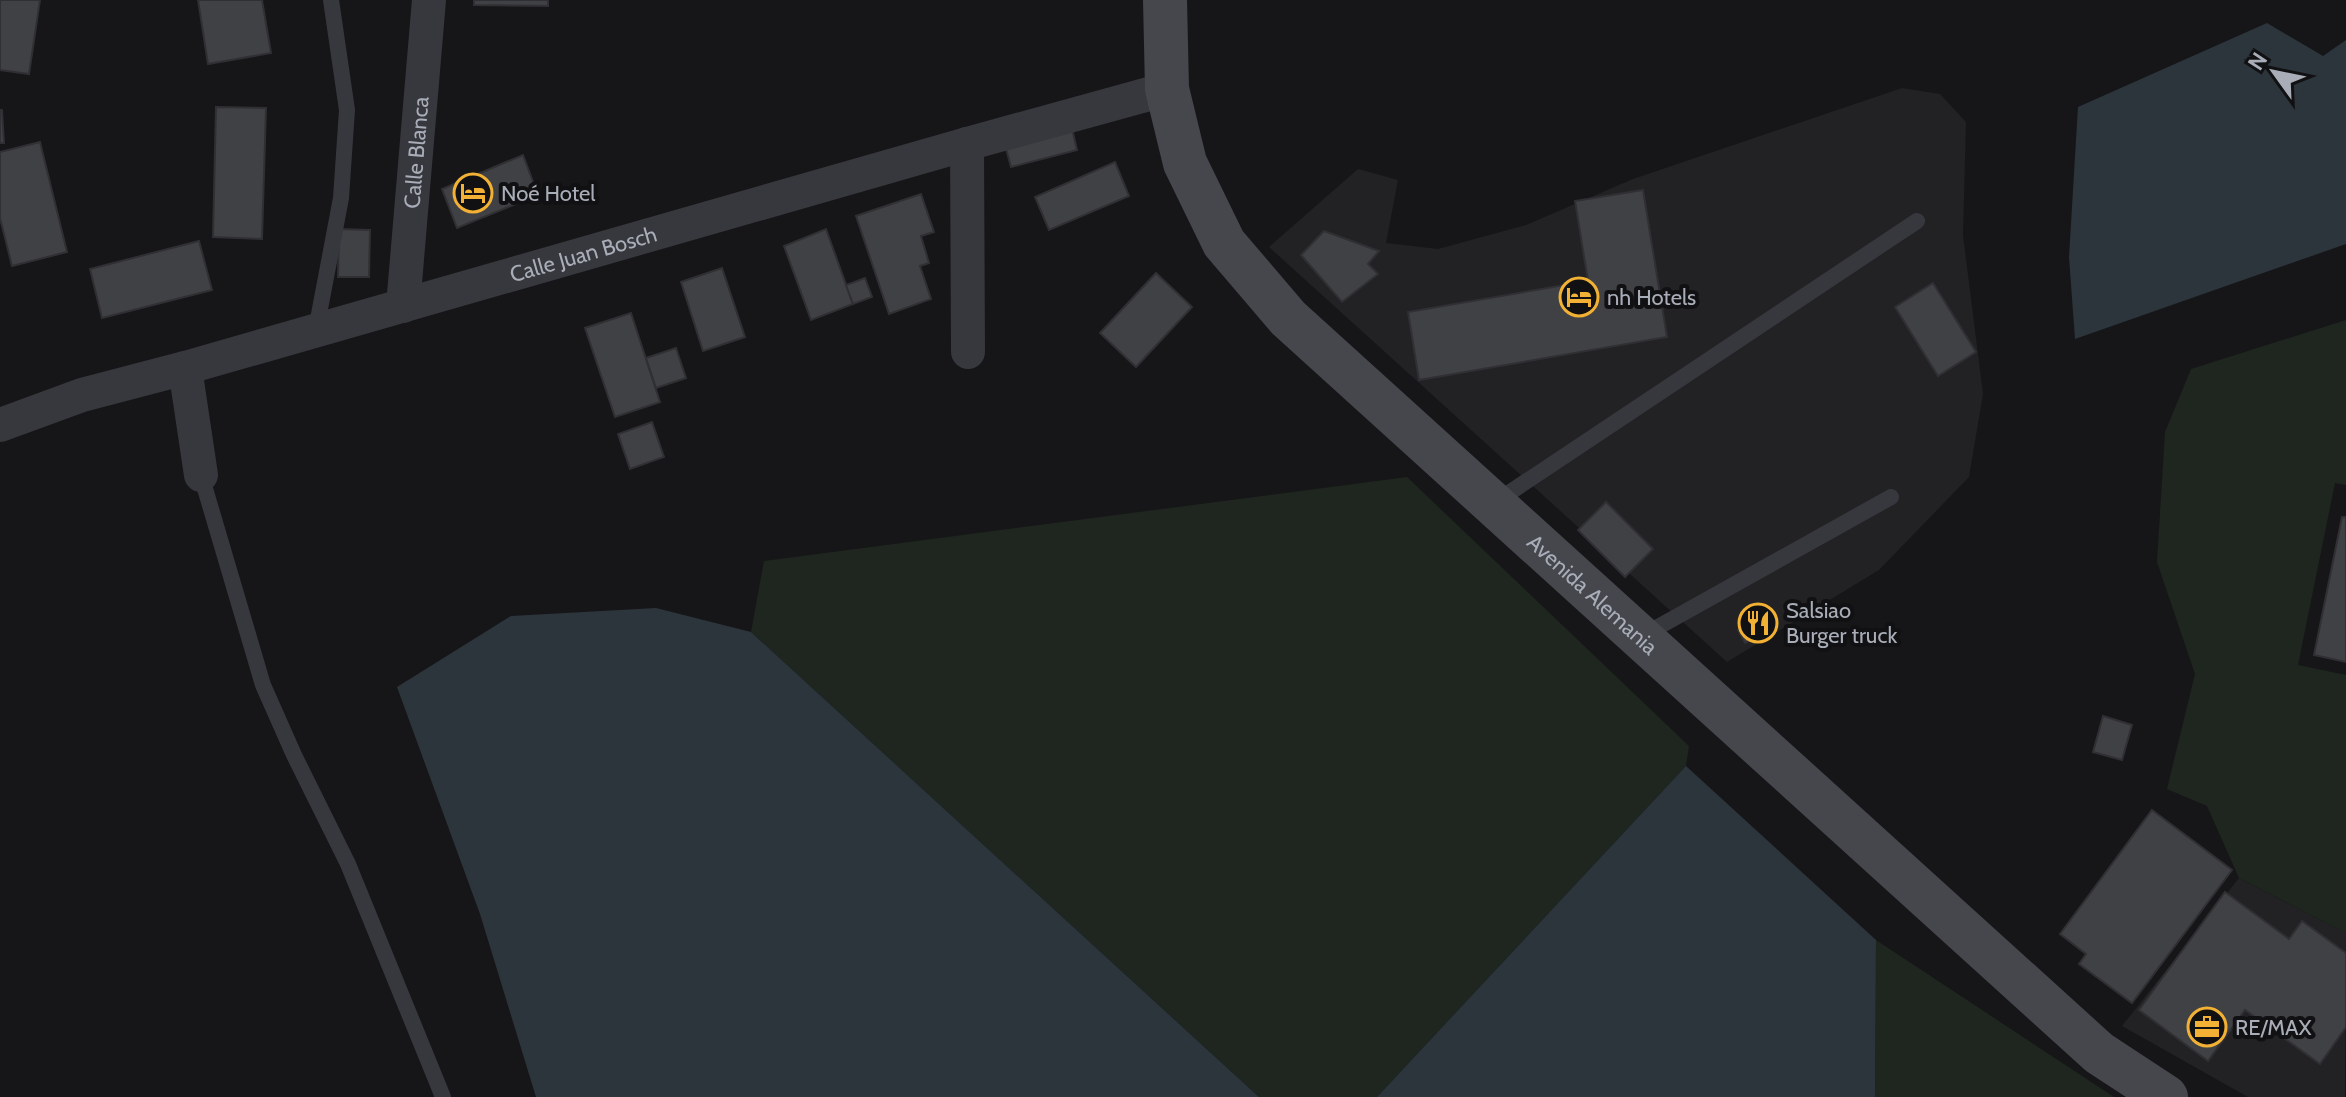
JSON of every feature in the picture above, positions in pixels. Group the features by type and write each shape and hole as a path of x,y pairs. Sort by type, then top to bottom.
{"street":[{"name":"Calle Blanca","path":"403,306 429,0"},
{"name":"Avenida Alemania","path":"1165,0 1167,89 1185,163 1224,243 1288,318 2099,1053 2166,1097"},
{"name":"Calle Juan Bosch","path":"2,415 185,368 1167,89"},
{"path":"967,144 968,352"},
{"path":"185,368 201,475"}],"lane":[{"path":"316,330 341,198 347,110 331,0"},
{"path":"1493,504 1917,221"},
{"path":"201,475 263,685 348,864 443,1097"},
{"path":"1640,637 1891,497"}],"shaded area":[{"path":"2267,23 2323,56 2346,40 2346,244 2075,339 2069,257 2078,107"},
{"path":"1902,88 1940,94 1966,122 1963,235 1983,394 1969,477 1879,570 1727,662 1269,247 1358,169 1398,180 1386,243 1438,249 1526,225 1633,179"},
{"path":"2346,320 2346,485 2335,483 2298,665 2346,675 2346,933 2239,878 2207,806 2167,789 2195,674 2157,562 2165,432 2191,369"},
{"path":"1407,477 1689,746 1686,766 1377,1097 1259,1097 751,632 764,561"},
{"path":"656,608 751,632 1259,1097 536,1097 480,914 397,687 511,616"},
{"path":"1686,766 1876,940 1875,1097 1377,1097"},
{"path":"2239,878 2346,933 2345,1097 2248,1097 2122,1026"},
{"path":"1876,940 2114,1097 1875,1097"}],"building":[{"path":"0,0 40,0 29,74 0,70"},
{"path":"198,0 262,0 271,53 208,64"},
{"path":"474,0 548,0 548,6 474,5"},
{"path":"216,107 266,108 262,239 213,237"},
{"path":"2,110 4,143 0,143"},
{"path":"1071,124 1077,150 1011,167 1004,141"},
{"path":"40,142 67,252 12,266 0,218 0,152"},
{"path":"523,155 538,195 457,228 442,189"},
{"path":"1115,162 1129,196 1049,230 1035,197"},
{"name":"nh Hotels","path":"1643,190 1667,337 1419,380 1408,312 1588,281 1575,201"},
{"path":"921,194 934,232 921,236 929,263 920,266 931,299 889,314 856,216"},
{"path":"339,229 370,230 369,277 338,277"},
{"path":"826,229 853,304 811,320 784,246"},
{"path":"1324,231 1379,251 1368,264 1378,274 1342,302 1301,255"},
{"path":"199,241 212,290 102,318 90,269"},
{"path":"722,268 745,337 703,351 681,282"},
{"path":"1156,273 1192,307 1136,367 1100,333"},
{"path":"865,278 872,297 853,304 846,285"},
{"path":"1933,283 1976,352 1938,376 1895,307"},
{"path":"631,313 660,402 615,417 585,328"},
{"path":"676,348 686,378 656,388 646,358"},
{"path":"652,422 664,457 630,469 618,434"},
{"path":"1606,502 1653,549 1625,577 1578,530"},
{"path":"2342,517 2346,517 2346,662 2314,655"},
{"path":"1755,620 1763,634 1745,643 1738,630"},
{"path":"2103,716 2132,725 2122,760 2093,752"},
{"path":"2152,810 2232,870 2132,1003 2079,964 2086,954 2060,934"},
{"path":"2225,892 2289,939 2302,921 2346,953 2346,1027 2320,1064 2245,1010 2208,1061 2139,1010"}],"place":[{"name":"Noé Hotel","path":"473,193"},
{"name":"nh Hotels","path":"1579,297"},
{"name":"Salsiao Burger truck","path":"1758,623"},
{"name":"RE/MAX","path":"2207,1027"}]}
